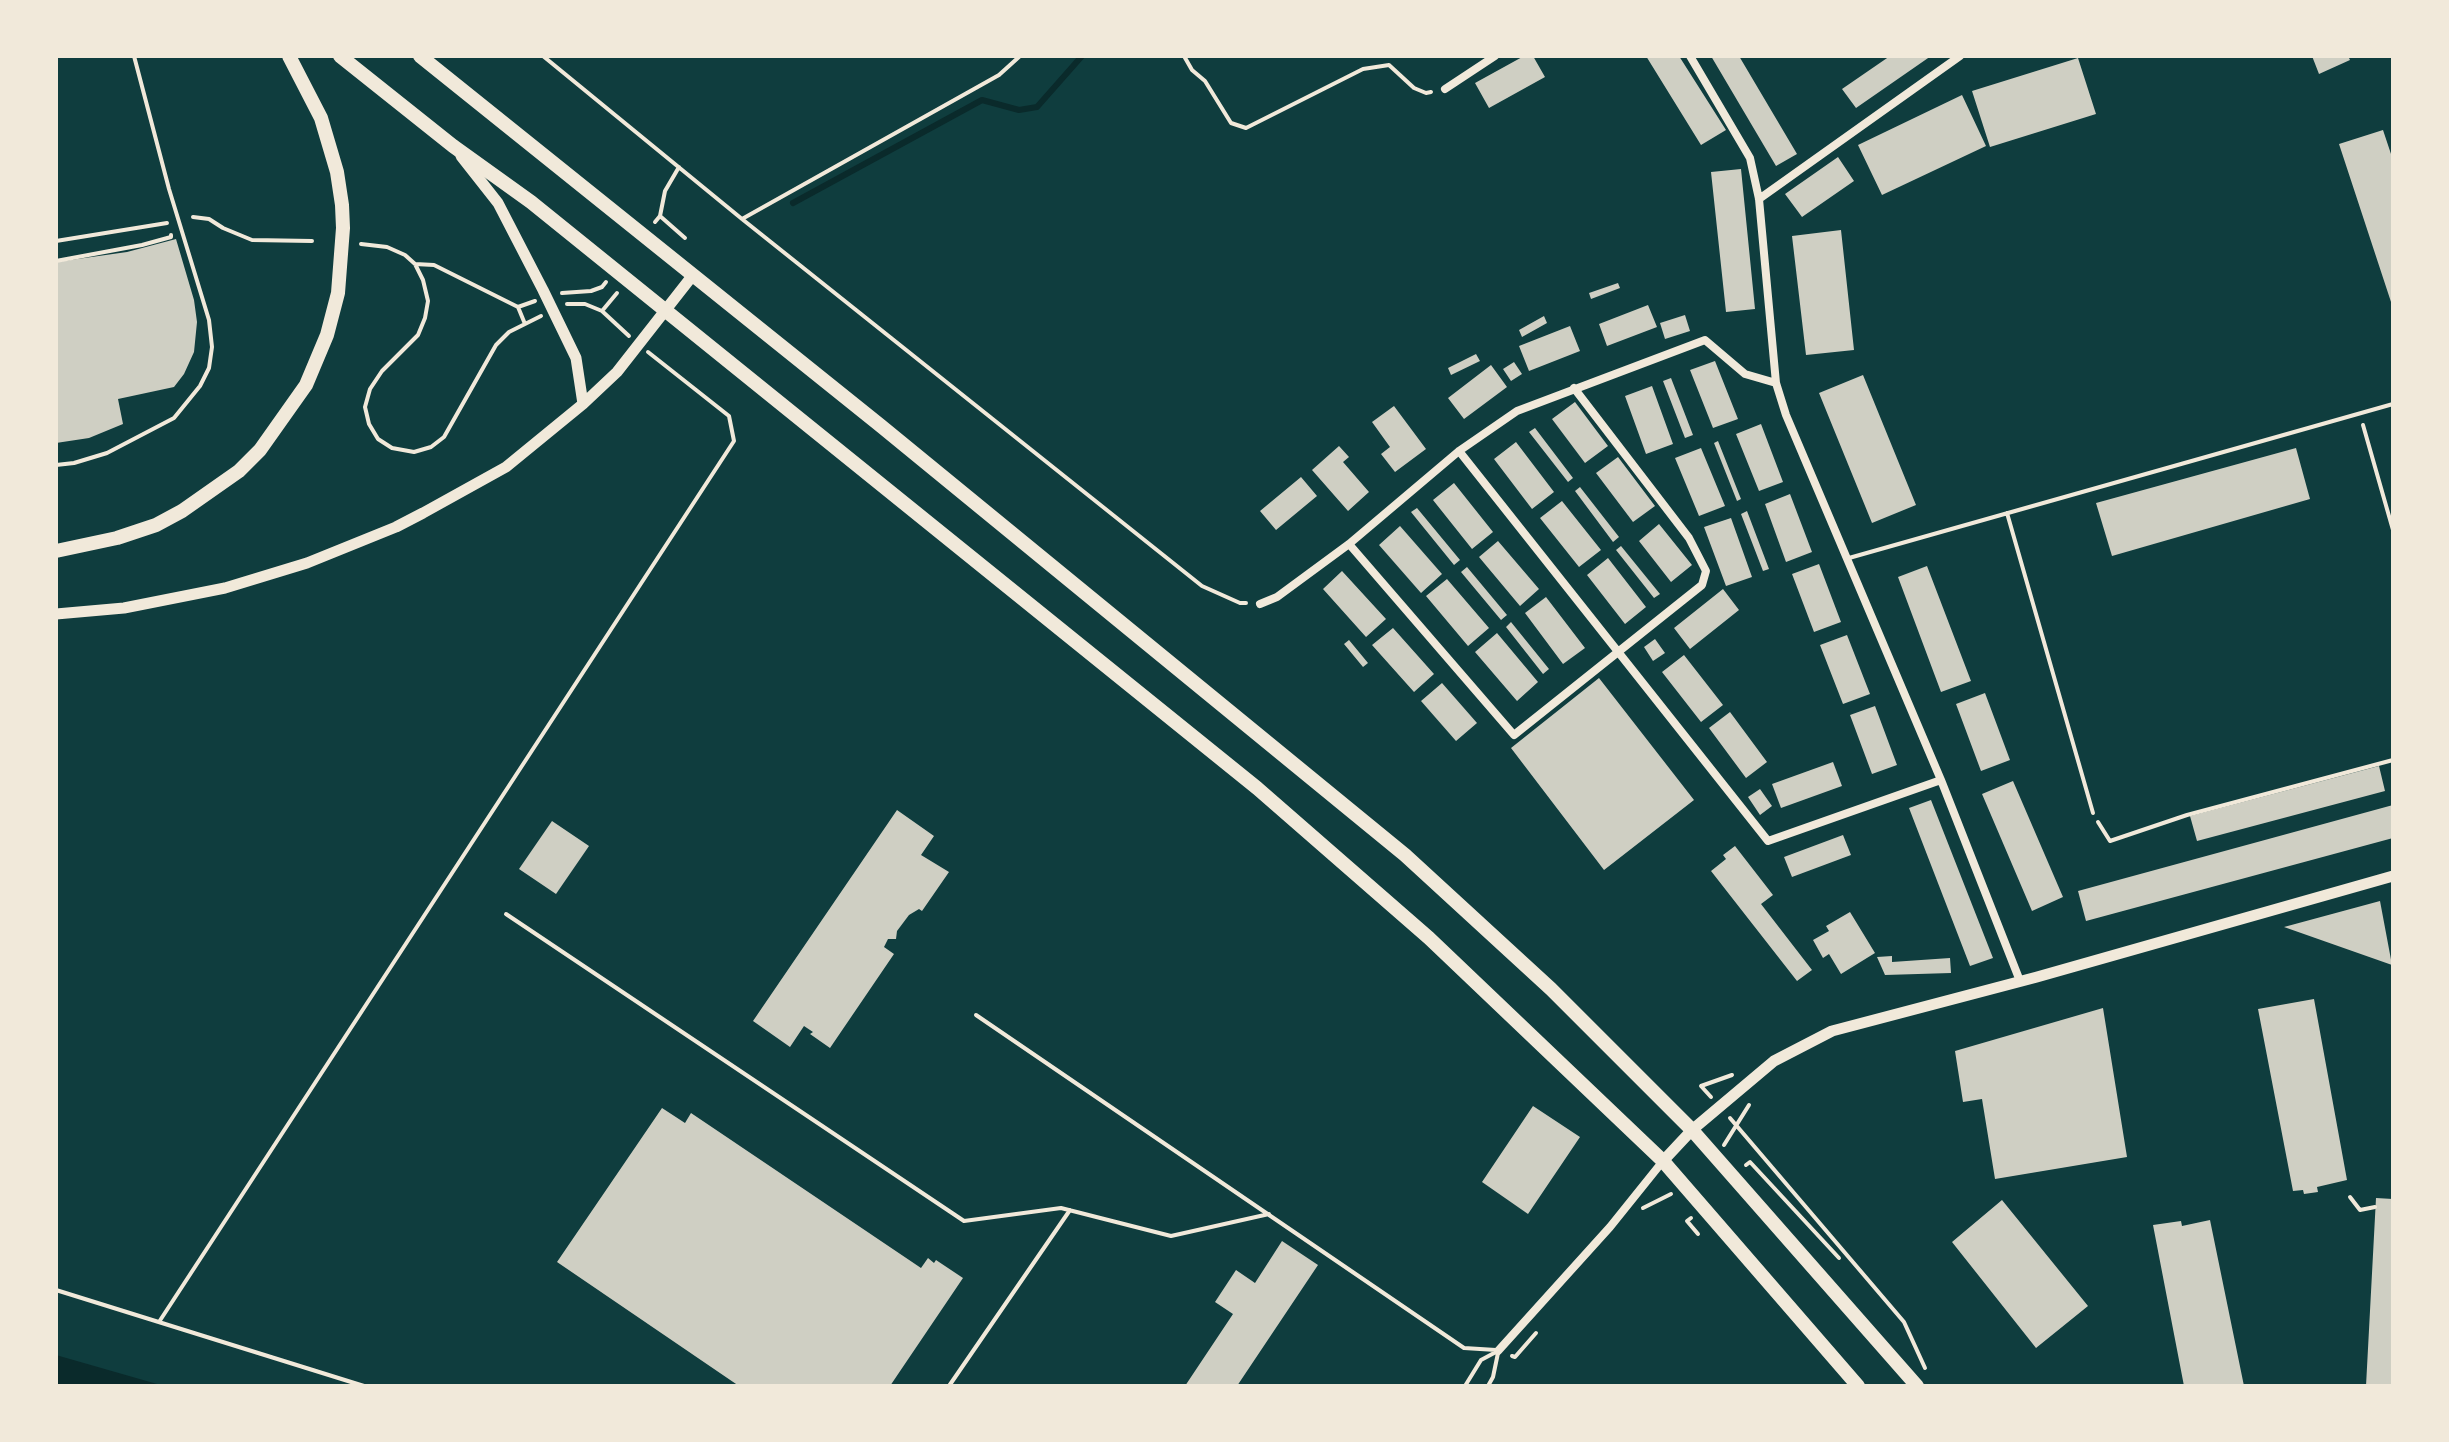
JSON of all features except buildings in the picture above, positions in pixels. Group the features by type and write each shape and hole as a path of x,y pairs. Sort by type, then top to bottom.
{"main road":[{"path":"56,551 106,541 156,525 215,489 260,450 279,427 311,375 327,335 338,293 342,205 337,172 321,118 289,56"},
{"path":"340,56 453,146 531,202 1257,788 1429,938 1663,1161 1858,1386"},
{"path":"420,56 1405,855 1551,989 1692,1130 1917,1386"}],"street":[{"path":"1445,89 1495,56"},
{"path":"1690,56 1750,158 1759,199 1776,383 1786,415 1941,780 2020,981"},
{"path":"1759,199 1960,56"},
{"path":"453,146 498,203 576,358 583,404"},
{"path":"56,614 124,608 203,594 307,563 396,527 506,467 583,404 617,372 693,275"},
{"path":"1260,604 1277,597 1349,544 1459,451 1517,411 1705,340 1745,374 1776,383"},
{"path":"1349,544 1514,735 1702,585 1706,571 1689,538 1574,388"},
{"path":"1459,451 1768,841 1941,780"},
{"path":"1498,1351 1692,1130 1774,1061 1832,1031 2393,876"}],"lane":[{"path":"56,465 107,453 174,418 200,386 209,368 212,347 209,320 169,189 134,56"},
{"path":"1847,559 2393,404"},
{"path":"2007,513 2093,813"},
{"path":"506,914 964,1221 1061,1208 1171,1236 1269,1214"},
{"path":"976,1015 1464,1348 1498,1351"},
{"path":"949,1386 1070,1210"},
{"path":"1465,1386 1481,1360 1498,1351"},
{"path":"1488,1386 1498,1351"}],"path":[{"path":"543,56 1202,586 1240,603 1260,604"},
{"path":"742,219 999,75 1020,56"},
{"path":"1184,56 1192,70 1205,81 1231,123 1246,128 1363,69 1389,65 1414,88 1426,93 1445,89"},
{"path":"679,167 665,191 660,216 685,238"},
{"path":"193,217 209,219 252,240 312,241"},
{"path":"56,241 166,221"},
{"path":"56,261 171,237"},
{"path":"361,244 387,247 405,255 415,264 423,280 428,301 418,335 382,371 370,389 365,407 369,424 378,439 392,448 414,452 431,447 444,437 496,345 509,332 552,311"},
{"path":"415,264 434,265 518,307 525,324"},
{"path":"587,282 591,291"},
{"path":"159,1322 734,441 729,416 639,345 602,311"},
{"path":"2359,413 2393,530"},
{"path":"2093,813 2110,841 2187,815 2393,760"},
{"path":"1701,1086 1904,1322 1926,1371"},
{"path":"1716,1157 1737,1125"},
{"path":"1641,1209 1684,1186"},
{"path":"2350,1197 2360,1210 2375,1207"},
{"path":"56,1290 364,1386"},
{"path":"1498,1351 1515,1357 1546,1322"}],"water":[{"path":"56,1355 164,1386 56,1386"}],"waterway":[{"path":"793,203 982,100 1019,110 1037,107 1082,56"}]}
